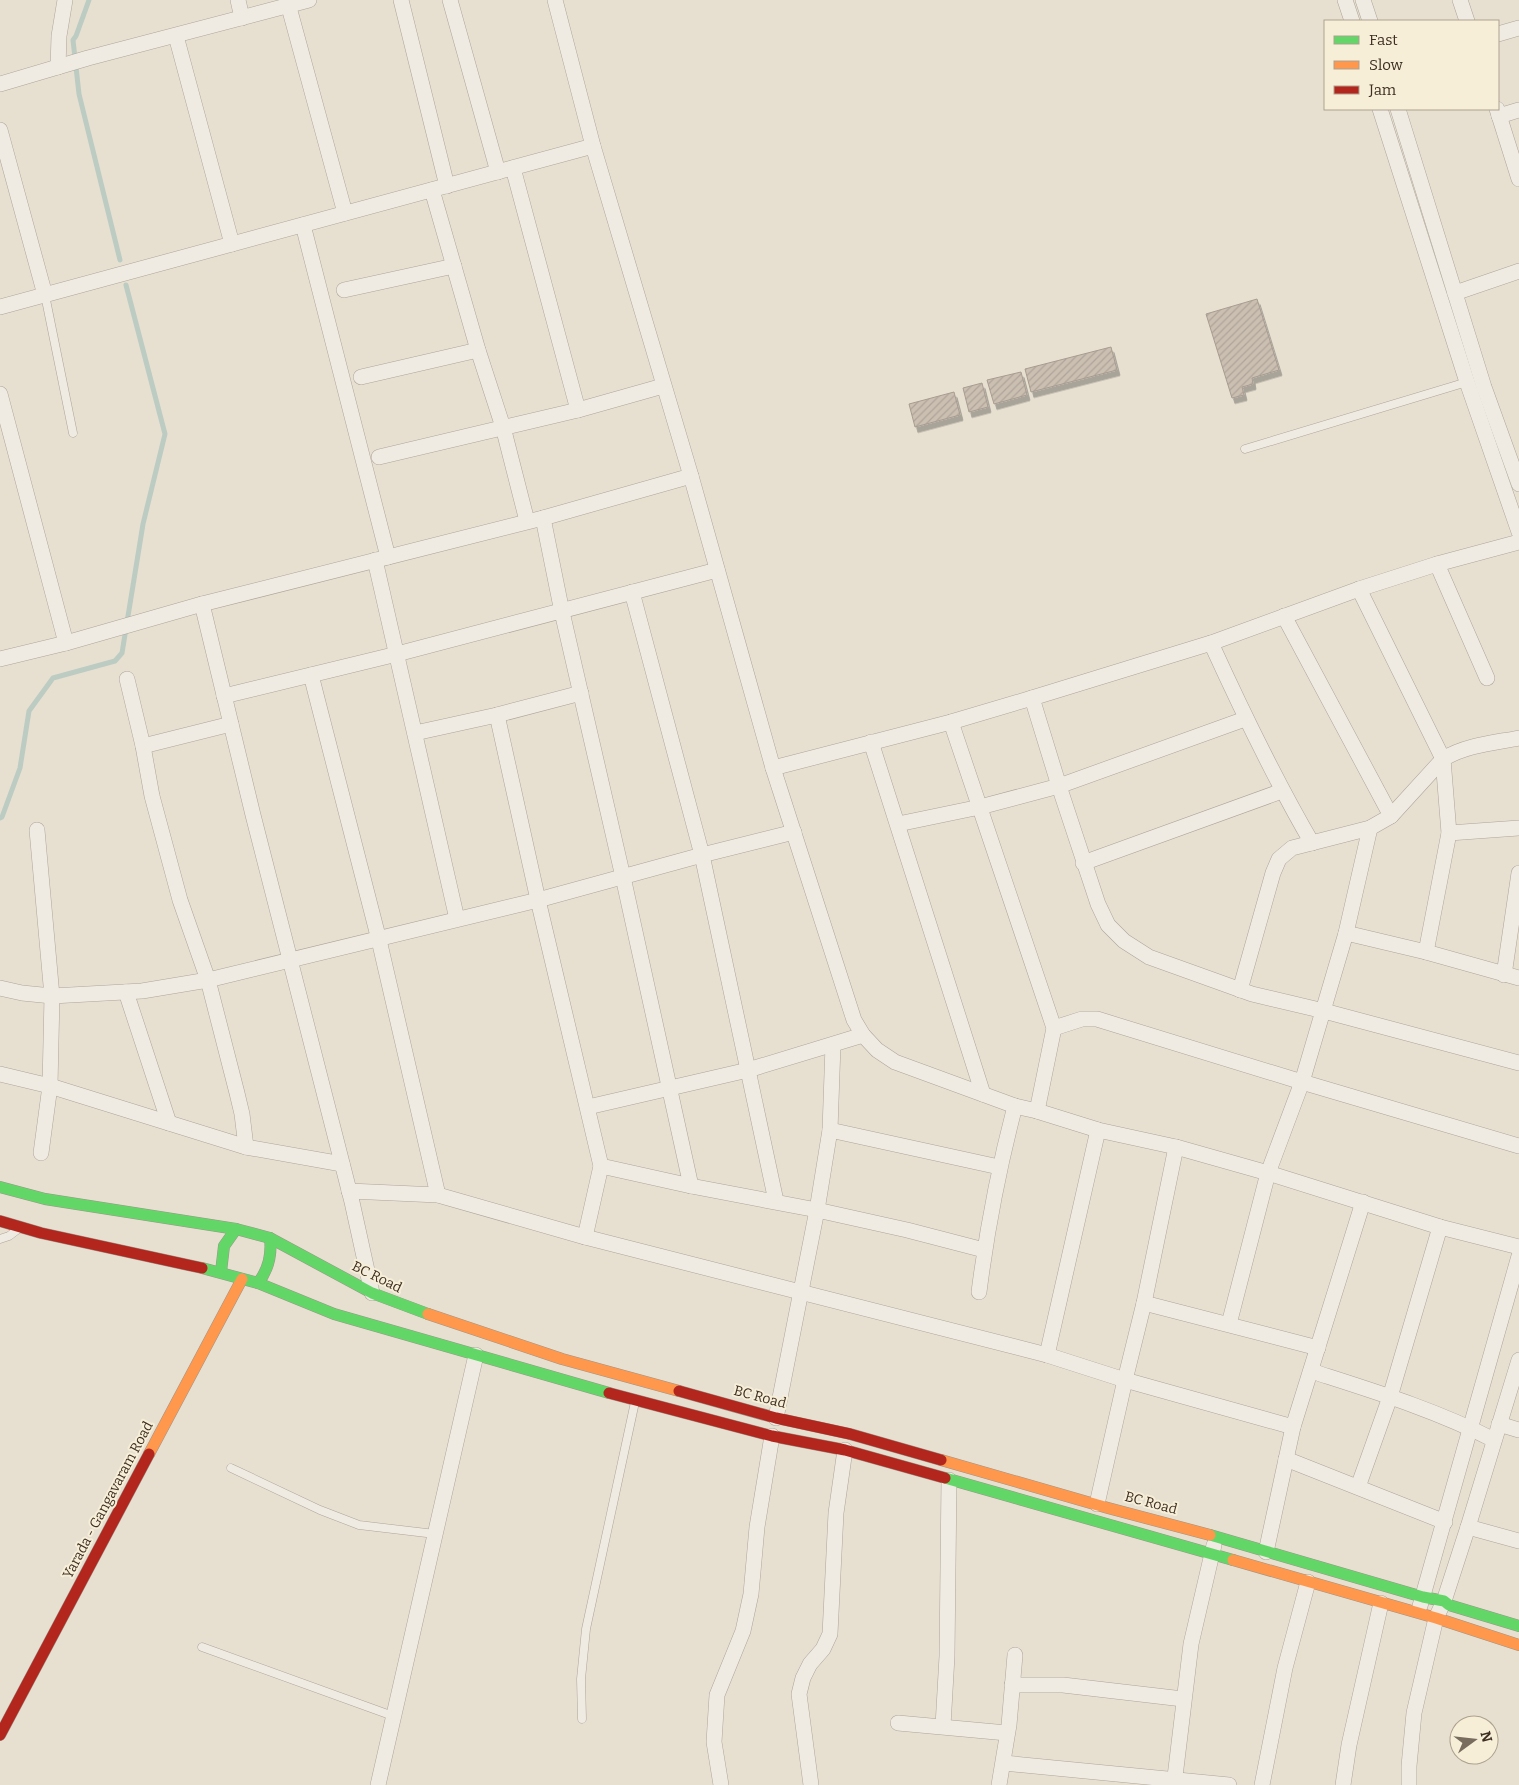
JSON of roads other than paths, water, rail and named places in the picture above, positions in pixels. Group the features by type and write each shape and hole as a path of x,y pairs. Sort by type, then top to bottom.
{"street":[{"path":"62,65 59,36 65,0"},
{"path":"238,0 242,18"},
{"path":"0,84 62,65 242,18 287,2 309,0"},
{"path":"401,0 447,186"},
{"path":"450,0 506,170 578,410"},
{"path":"555,0 593,146 691,476 774,768 854,1020 863,1035 877,1050 895,1062 1016,1106 1098,1130 1176,1147 1268,1172 1440,1226 1519,1247"},
{"path":"1345,0 1352,20"},
{"path":"1363,0 1370,20"},
{"path":"1460,0 1467,20"},
{"path":"287,2 345,213"},
{"path":"1499,34 1519,28"},
{"path":"176,36 232,244"},
{"path":"1380,110 1467,382 1519,532"},
{"path":"1398,110 1484,387 1519,484"},
{"path":"1519,110 1498,112 1519,178"},
{"path":"0,130 45,295"},
{"path":"0,307 593,146"},
{"path":"432,190 478,350 503,428 527,521"},
{"path":"303,225 382,559 398,654 457,919"},
{"path":"344,290 454,266"},
{"path":"1455,292 1519,271"},
{"path":"361,377 478,350"},
{"path":"379,457 578,410 663,386"},
{"path":"0,394 66,643"},
{"path":"0,658 66,643 202,604 543,518 691,476"},
{"path":"543,518 562,612 691,1186"},
{"path":"774,768 952,722 1032,698 1211,642 1359,589 1437,564 1519,542"},
{"path":"1437,564 1487,678"},
{"path":"224,696 398,654 717,570"},
{"path":"1359,589 1443,759 1449,833 1426,952"},
{"path":"632,592 702,855 776,1201"},
{"path":"202,604 349,1191 372,1293"},
{"path":"1284,616 1391,816"},
{"path":"1211,642 1245,719 1282,791 1312,843"},
{"path":"311,675 380,940 438,1195"},
{"path":"127,679 143,746 152,796 180,900 208,980 237,1093 246,1147"},
{"path":"415,733 497,715 581,693"},
{"path":"1032,698 1058,786 1098,904 1108,925 1124,941 1149,957 1240,990 1519,1063"},
{"path":"497,715 538,900 601,1166 585,1237"},
{"path":"898,824 980,808 1058,786 1245,719"},
{"path":"952,722 1054,1028 1038,1111"},
{"path":"143,746 231,724"},
{"path":"1240,990 1273,873 1279,859 1292,848 1370,828 1391,816 1443,759 1470,747 1519,738"},
{"path":"871,742 983,1094"},
{"path":"1083,863 1282,791"},
{"path":"1229,1324 1268,1172 1302,1082 1324,1011 1346,933 1370,828"},
{"path":"1449,833 1519,828"},
{"path":"36,830 52,996 50,1086 41,1153"},
{"path":"0,988 22,993 52,996 142,991 208,980 380,940 794,832"},
{"path":"1346,933 1426,952 1512,977 1519,873"},
{"path":"126,992 169,1123"},
{"path":"1054,1028 1082,1019 1097,1018 1302,1082 1519,1146"},
{"path":"588,1107 748,1070 863,1035"},
{"path":"721,1785 714,1742 717,1694 743,1631 750,1594 772,1436 802,1292 830,1130 833,1045"},
{"path":"0,1074 50,1086 246,1147 342,1164"},
{"path":"979,1292 984,1250 999,1167 1016,1106"},
{"path":"830,1130 999,1167"},
{"path":"1047,1355 1098,1130"},
{"path":"1097,1504 1124,1380 1144,1302 1176,1147"},
{"path":"601,1166 691,1186 776,1201 907,1230 984,1250"},
{"name":"BC Road","path":"0,1187 45,1199 236,1229 270,1238 372,1293 406,1308 562,1359 776,1418 850,1434 1216,1536 1423,1597 1444,1601 1448,1605 1519,1626"},
{"path":"349,1191 438,1195 585,1237 1047,1355 1124,1380 1293,1428"},
{"path":"1266,1552 1293,1428 1363,1202"},
{"path":"0,1221 50,1235 221,1272 258,1282 334,1314 476,1355 772,1436 845,1450 1436,1618 1519,1645"},
{"path":"1358,1487 1390,1397 1440,1226"},
{"path":"221,1272 224,1246 236,1229"},
{"path":"258,1282 268,1269 272,1250 270,1238"},
{"path":"1418,1614 1519,1256"},
{"name":"Yarada - Gangavaram Road","path":"0,1735 242,1279"},
{"path":"1144,1302 1318,1348"},
{"path":"378,1785 476,1355"},
{"path":"1409,1785 1414,1713 1436,1618 1444,1601 1519,1360"},
{"path":"1311,1371 1390,1397 1471,1428 1494,1440"},
{"path":"1499,1424 1519,1430"},
{"path":"811,1785 799,1694 803,1678 810,1664 823,1649 830,1634 836,1513 845,1450"},
{"path":"1286,1459 1444,1522"},
{"path":"944,1726 947,1656 949,1480"},
{"path":"1468,1526 1519,1541"},
{"path":"1174,1782 1183,1699 1193,1634 1216,1536"},
{"path":"1262,1785 1284,1668 1308,1582"},
{"path":"1344,1785 1349,1745 1381,1603"},
{"path":"999,1785 1004,1763 1015,1655"},
{"path":"1012,1685 1063,1686 1183,1699"},
{"path":"898,1723 1007,1733"},
{"path":"1004,1763 1174,1782 1229,1785"}],"lane":[{"path":"45,295 73,433"},
{"path":"1245,449 1467,382"},
{"path":"0,1239 9,1236 21,1227"},
{"path":"582,1719 581,1680 586,1629 636,1400"},
{"path":"231,1468 320,1510 359,1525 435,1534"},
{"path":"202,1647 393,1716"}],"waterway":[{"path":"89,0 73,40 79,94 120,260"},
{"path":"0,818 20,768 29,711 53,678 115,661 122,653 143,524 165,434 126,285"}]}
